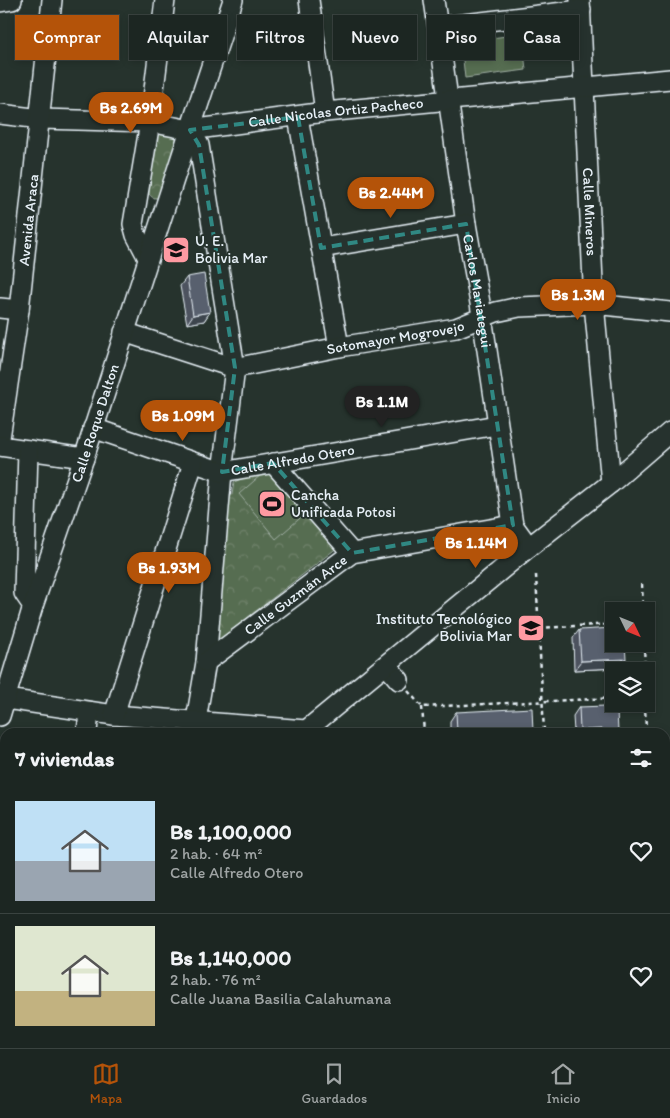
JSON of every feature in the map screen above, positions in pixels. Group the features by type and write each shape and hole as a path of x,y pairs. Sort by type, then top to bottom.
{"street":[{"path":"0,2 12,0"},
{"name":"Avenida Araca","path":"0,438 19,310 41,119 52,0"},
{"path":"148,258 136,235 134,224 150,122 165,0"},
{"name":"Calle Roque Dalton","path":"3,708 33,606 84,458 233,0"},
{"path":"309,0 325,112"},
{"name":"Carlos Mariategui","path":"434,0 436,15"},
{"path":"495,18 581,5"},
{"name":"Calle Mineros","path":"581,5 594,304 612,483"},
{"name":"Carlos Mariategui","path":"443,60 466,224 513,525 529,547"},
{"name":"Calle Nicolas Ortiz Pacheco","path":"0,114 41,119 150,122 190,130 325,112 670,79"},
{"path":"298,117 338,347"},
{"path":"190,130 199,145 235,368 222,472 206,662 195,727"},
{"path":"321,248 466,224"},
{"name":"Sotomayor Mogrovejo","path":"124,332 235,368 338,347 456,328 496,312 518,307 594,304 670,312"},
{"path":"0,308 19,310"},
{"name":"Calle Alfredo Otero","path":"93,428 222,472 497,425"},
{"path":"311,728 393,673 529,547 612,483 670,432"},
{"path":"0,446 84,458"},
{"path":"28,450 24,592 33,606"},
{"path":"114,715 193,463"},
{"path":"273,463 352,553"},
{"name":"Calle Guzmán Arce","path":"206,662 352,553 513,525"},
{"path":"3,708 89,712 195,727 217,728"},
{"path":"87,728 89,712"}],"path":[{"path":"536,575 544,728"},
{"path":"642,584 643,602"},
{"path":"539,628 605,624"},
{"path":"393,673 422,707 424,728"},
{"path":"422,707 605,698"},
{"path":"645,712 646,728"}],"highlighted area":[{"path":"298,117 321,248 466,224 513,525 352,553 273,463 222,472 235,368 199,145 190,130"}],"green space":[{"path":"505,36 505,60 525,60 526,70 465,78 463,60 495,60 495,38"},
{"path":"157,131 175,133 178,138 160,197 155,198 149,194 153,133"},
{"path":"271,467 338,547 214,644 220,510 232,495 234,482"},
{"name":"Cancha Unificada Potosi","path":"269,468 306,513 276,539 239,494"}],"building":[{"path":"204,274 210,312 193,315 187,277"},
{"path":"605,629 605,652 626,652 626,659 581,661 579,630"},
{"path":"605,706 605,712 617,712 618,728 580,728 579,707"},
{"path":"532,708 533,728 457,728 456,712"}],"place":[{"name":"U. E. Bolivia Mar","path":"176,250"},
{"name":"Cancha Unificada Potosi","path":"272,504"},
{"name":"Instituto Tecnológico Bolivia Mar","path":"531,628"}]}
